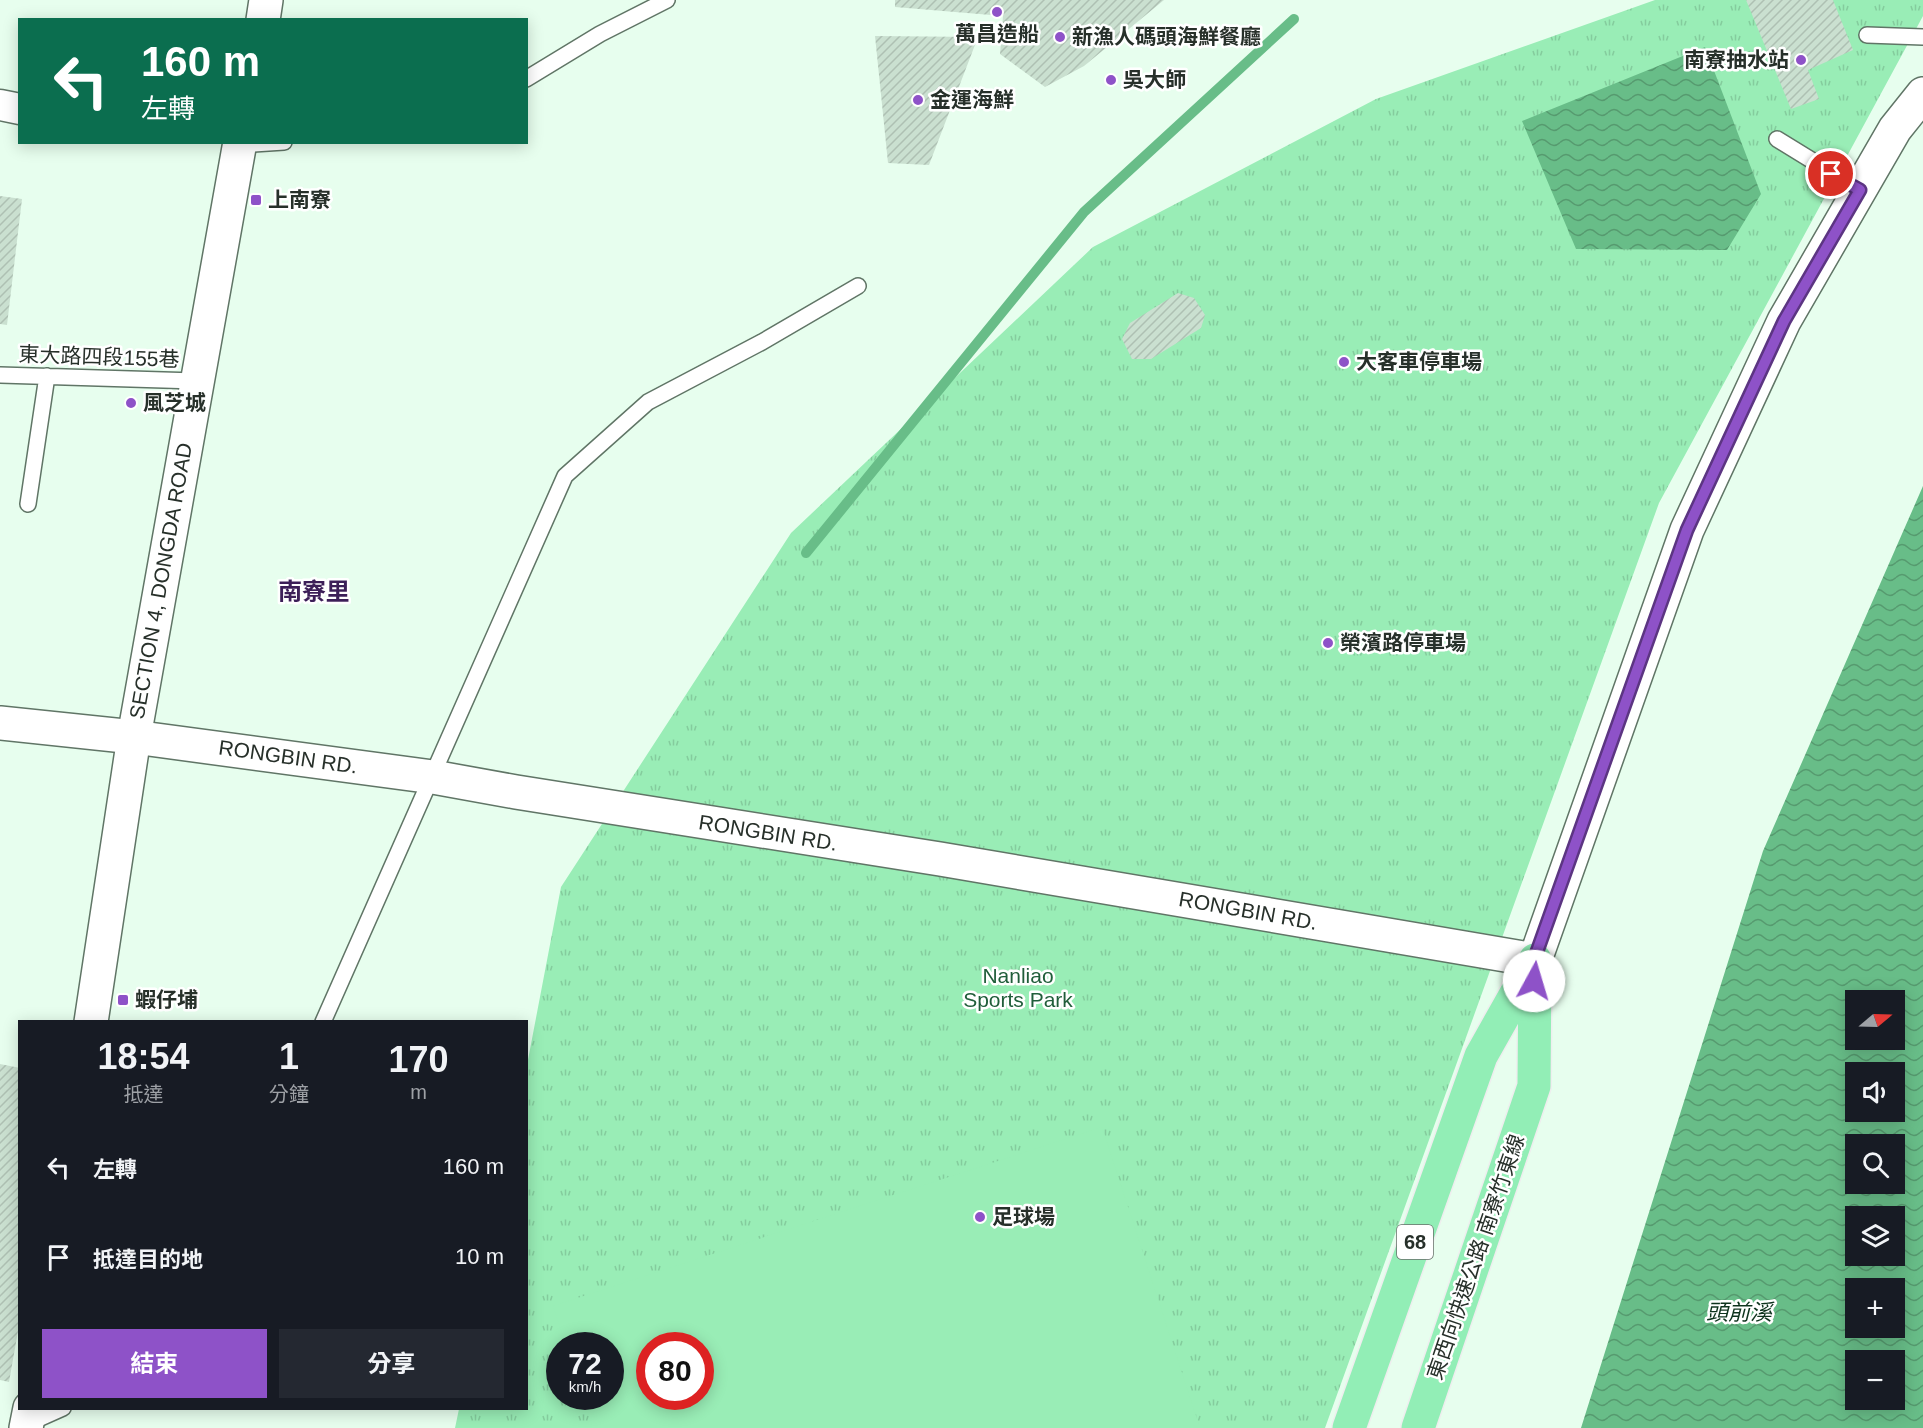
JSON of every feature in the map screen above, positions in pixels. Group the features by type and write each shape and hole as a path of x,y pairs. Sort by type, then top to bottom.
{"highway":[{"name":"68","path":"1349,1428 1481,1056 1534,960"},
{"name":"東西向快速公路 南寮竹東線","path":"1418,1428 1534,1086 1534,960"}],"street":[{"path":"263,18 266,0"},
{"path":"1534,960 1687,530 1784,321 1895,129 1923,94"},
{"path":"0,105 18,109"},
{"name":"SECTION 4, DONGDA ROAD","path":"91,1020 134,736 235,144"},
{"name":"RONGBIN RD.","path":"0,723 134,736 433,777 1534,960"}],"lane":[{"path":"528,78 600,34 667,0"},
{"path":"1867,35 1923,37"},
{"path":"1777,139 1860,190"},
{"path":"324,1020 565,476 648,402 762,342 858,286"},
{"name":"東大路四段155巷","path":"0,375 196,381"},
{"path":"28,504 47,376"},
{"path":"28,1420 57,1410"}],"green space":[{"name":"Nanliao Sports Park","path":"1655,0 1923,0 1923,16 1659,503 1325,1428 455,1428 459,1410 528,1410 528,1060 561,887 791,533 1093,247 1376,99"},
{"name":"足球場","path":"1102,1127 1200,1428 593,1428 587,1410 624,1410 624,1332 562,1332 553,1306"}],"water":[{"name":"南寮抽水站","path":"1705,47 1761,194 1727,250 1576,249 1522,121"},
{"name":"頭前溪","path":"1923,486 1923,1428 1581,1428 1763,851"}],"building":[{"name":"新漁人碼頭海鮮餐廳","path":"895,0 1164,0 1084,66 1045,87 1000,54 1003,16 895,7"},
{"name":"南寮抽水站","path":"1746,0 1833,0 1853,50 1808,70 1819,99 1791,109"},
{"name":"金運海鮮","path":"875,36 978,37 929,165 888,163"},
{"path":"0,196 22,199 7,325 0,324"},
{"path":"1178,293 1194,298 1205,315 1201,328 1151,359 1132,359 1122,339 1130,323"},
{"path":"0,1064 18,1068 18,1331 9,1382 0,1380"}],"waterway":[{"path":"806,553 1084,212 1294,19"}],"place":[{"name":"萬昌造船","path":"997,12"},
{"name":"新漁人碼頭海鮮餐廳","path":"1060,37"},
{"name":"南寮抽水站","path":"1801,60"},
{"name":"吳大師","path":"1111,80"},
{"name":"金運海鮮","path":"918,100"},
{"name":"上南寮","path":"256,200"},
{"name":"大客車停車場","path":"1344,362"},
{"name":"風芝城","path":"131,403"},
{"name":"榮濱路停車場","path":"1328,643"},
{"name":"蝦仔埔","path":"123,1000"},
{"name":"足球場","path":"980,1217"}],"district":[{"name":"南寮里","path":"314,592"}],"route":[{"path":"1534,981 1534,960 1687,530 1784,321 1860,190 1831,174"}]}
